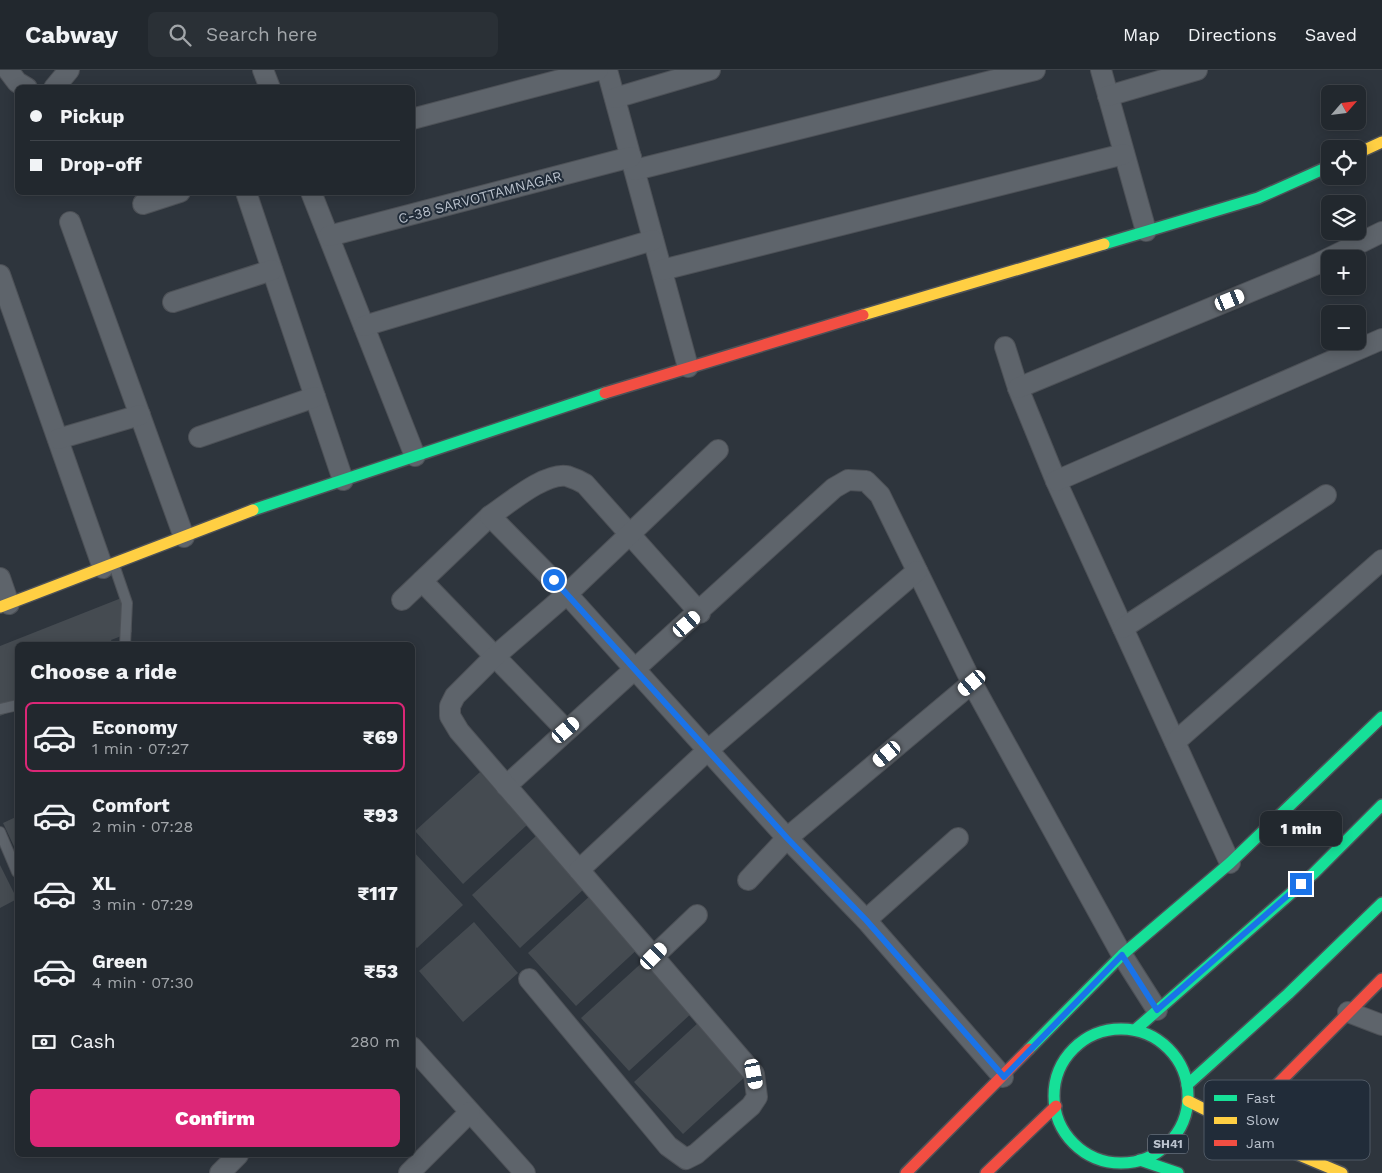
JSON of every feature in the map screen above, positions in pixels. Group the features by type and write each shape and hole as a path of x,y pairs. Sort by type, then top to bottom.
{"street":[{"path":"8,70 17,82 22,85"},
{"path":"56,85 69,70"},
{"path":"263,70 269,85"},
{"path":"415,118 598,70"},
{"path":"607,70 688,367"},
{"path":"615,98 710,70"},
{"name":"C-38 SARVOTTAMNAGAR","path":"329,236 1035,70"},
{"path":"1101,70 1146,231"},
{"path":"1108,96 1198,70"},
{"path":"1366,149 1382,142"},
{"path":"662,270 1124,154"},
{"path":"0,578 4,606 262,507 415,456 688,367 1258,198 1321,170"},
{"path":"143,204 171,195"},
{"path":"247,195 343,480"},
{"path":"312,195 415,456"},
{"path":"70,222 184,537"},
{"path":"1018,388 1317,264 1382,232"},
{"path":"364,326 654,240"},
{"path":"173,302 272,270"},
{"path":"0,275 58,439 109,566"},
{"path":"1056,481 1382,339"},
{"path":"1005,348 1018,388 1056,481 1230,863"},
{"path":"199,437 315,397"},
{"path":"58,439 140,415"},
{"path":"529,979 668,1146 686,1159 696,1154 751,1106 757,1097 754,1074 459,731 450,716 450,706 456,696 494,657 567,594 718,450"},
{"path":"402,600 490,516 522,493 549,478 566,476 585,484 700,613"},
{"path":"506,786 566,730 700,613 834,488 848,480 866,481 880,495 972,683 1122,955 1157,1010"},
{"path":"1123,628 1326,495"},
{"path":"490,516 567,594 787,838 866,920 1004,1077"},
{"path":"1175,742 1382,560"},
{"path":"579,870 708,750 917,571"},
{"path":"422,581 566,730"},
{"path":"748,880 787,838 972,683"},
{"path":"906,1173 1004,1077 1122,955 1230,863 1382,717"},
{"path":"1134,1030 1314,873 1382,805"},
{"path":"866,920 958,838"},
{"path":"1187,1085 1288,994 1382,903"},
{"path":"654,956 697,915"},
{"path":"1281,1080 1382,979"},
{"path":"1348,1012 1382,1026"},
{"name":"SH41","path":"1134,1030 1150,1035 1163,1044 1175,1056 1183,1069 1188,1101 1185,1117 1178,1131 1168,1144 1140,1160 1108,1161 1093,1156 1080,1148 1068,1136 1060,1122 1056,1106 1058,1074 1065,1060 1075,1047 1102,1031 1134,1030"},
{"path":"415,1050 525,1173"},
{"path":"1188,1101 1204,1109"},
{"path":"986,1173 1056,1106"},
{"path":"408,1173 470,1112"},
{"path":"220,1173 236,1157"},
{"path":"1140,1160 1178,1173"},
{"path":"1311,1160 1342,1173"},
{"path":"1095,1173 1108,1161"}],"lane":[{"path":"109,566 127,602 125,642"},
{"path":"0,710 15,706"},
{"path":"0,832 15,867"}],"building":[{"path":"129,595 132,632 111,640 112,642 15,642 15,710 0,716 0,646"},
{"path":"480,772 527,825 463,884 415,831"},
{"path":"15,817 15,849 3,823"},
{"path":"536,836 585,888 520,948 472,895"},
{"path":"415,853 463,905 417,948 415,946"},
{"path":"0,865 15,895 15,900 0,908"},
{"path":"592,894 641,946 576,1006 528,953"},
{"path":"474,922 518,973 463,1022 419,971"},
{"path":"646,959 694,1011 629,1071 581,1018"},
{"path":"699,1022 747,1075 683,1134 634,1082"}],"traffic: fast":[{"path":"1104,244 1258,198 1321,170"},
{"path":"253,510 605,393"},
{"path":"1029,1049 1122,955 1230,863 1382,717"},
{"path":"1135,1030 1314,873 1382,805"},
{"path":"1187,1085 1288,994 1382,903"},
{"path":"1121,1029 1146,1035 1168,1049 1182,1071 1188,1096 1182,1121 1168,1143 1146,1157 1121,1163 1096,1157 1074,1143 1060,1121 1054,1096 1060,1071 1074,1049 1096,1035 1121,1029"},
{"path":"1140,1160 1178,1173"}],"traffic: slow":[{"path":"1366,149 1382,142"},
{"path":"863,315 1104,244"},
{"path":"0,607 253,510"},
{"path":"1188,1101 1204,1109"},
{"path":"1311,1160 1342,1173"}],"traffic: jam":[{"path":"605,393 863,315"},
{"path":"1282,1080 1382,979"},
{"path":"906,1173 1029,1049"},
{"path":"986,1173 1056,1106"}],"route":[{"path":"554,580 787,838 866,920 1004,1077 1122,955 1157,1010 1301,884"}]}
